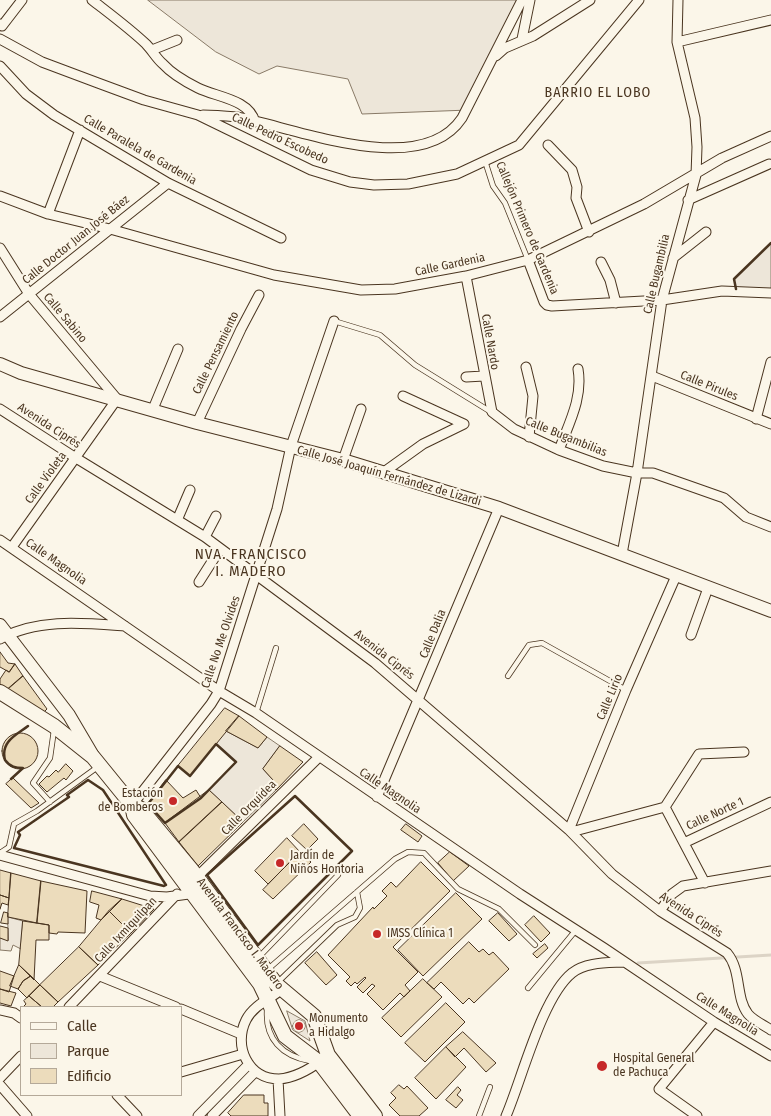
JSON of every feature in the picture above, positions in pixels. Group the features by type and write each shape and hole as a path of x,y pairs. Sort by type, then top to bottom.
{"main road":[{"name":"Avenida Francisco I. Madero","path":"2,696 54,726 96,761 132,805 134,814 211,896 253,963 285,1036 323,1059 375,1116"},
{"name":"Avenida Francisco I. Madero","path":"189,874 192,893 253,963 266,971 278,987 314,1016 323,1059 360,1116"}],"street":[{"path":"1,25 22,0"},
{"path":"92,0 152,50 162,64 199,88 225,97 247,108 253,114 255,122"},
{"path":"198,115 238,118 325,140 362,146 390,147 424,144 440,139 454,129 493,59 522,0"},
{"path":"522,39 530,0"},
{"path":"493,59 505,48 522,39 533,36 590,0"},
{"name":"Calle Pedro Escobedo","path":"2,41 42,62 98,83 198,115 311,170 350,182 374,185 408,184 457,174 519,145 639,0"},
{"name":"Calle Bugambilia","path":"622,554 637,473 662,300 696,175 698,147 695,118 677,42 678,0"},
{"path":"677,42 771,20"},
{"path":"152,50 177,40"},
{"name":"Calle Paralela de Gardenia","path":"0,66 26,94 54,115 168,183 281,238"},
{"path":"48,214 80,130"},
{"name":"Calle Gardenia","path":"0,196 48,214 110,229 274,275 361,290 395,289 466,276 528,260 644,204 722,158 771,136"},
{"path":"548,145 572,170 577,187 576,198 589,232"},
{"path":"688,200 769,164"},
{"name":"Calle Doctor Juan José Báez","path":"0,316 168,183"},
{"path":"672,258 706,232"},
{"name":"Calle Sabino","path":"0,248 28,294 118,399"},
{"name":"Callejón Primero de Gardenia","path":"528,260 535,282 547,305 616,303"},
{"path":"601,262 610,280 616,303 662,300 722,291 771,293"},
{"name":"Calle Nardo","path":"466,276 492,412"},
{"name":"Calle Pensamiento","path":"197,423 240,329 259,295"},
{"name":"Calle No Me Olvides","path":"132,805 219,691 277,509 291,446 334,321"},
{"path":"153,409 178,349"},
{"path":"756,419 771,362"},
{"name":"Calle José Joaquín Fernández de Lizardi","path":"0,364 20,373 118,399 197,423 343,460 499,508 771,611"},
{"path":"526,367 533,396 529,437"},
{"path":"559,450 578,400 580,388 578,369"},
{"path":"466,376 484,376"},
{"name":"Calle Pirules","path":"652,376 771,424"},
{"path":"384,472 423,444 464,424 403,396"},
{"name":"Calle Violeta","path":"12,547 118,399"},
{"name":"Avenida Ciprés","path":"0,408 76,458 178,518 375,663 420,699 570,831 612,874 660,911 727,953 734,963 744,1006 749,1016 771,1030"},
{"path":"343,460 361,409"},
{"name":"Calle Bugambilias","path":"492,412 529,437 559,450 603,466 637,473 653,473 724,498 746,517 771,527"},
{"path":"178,518 190,490"},
{"name":"Calle Dalia","path":"377,797 420,699 499,508"},
{"path":"205,537 216,516"},
{"name":"Calle Magnolia","path":"0,540 377,797 714,1022 771,1056"},
{"path":"199,582 220,548"},
{"name":"Calle Lirio","path":"570,831 626,690 676,576"},
{"path":"691,635 708,588"},
{"path":"96,761 69,715 3,633 32,626 65,624 126,626"},
{"path":"570,831 665,807 698,754 744,752"},
{"name":"Calle Orquídea","path":"189,874 319,757"},
{"name":"Calle Norte 1","path":"665,807 686,842 771,802"},
{"path":"686,842 705,883"},
{"path":"0,854 150,896 166,897 192,893 211,896"},
{"path":"660,911 676,890 683,886 771,871"},
{"name":"Calle Ixmiquilpan","path":"70,1006 177,894"},
{"path":"506,1116 542,1020 560,986 573,973 589,965 624,962"},
{"path":"100,976 174,1006"},
{"path":"278,987 269,999 256,1007 246,1019 241,1034 243,1054 248,1064 256,1072 278,1079 300,1073 323,1059"},
{"path":"0,1010 14,1013 20,1017"},
{"path":"182,1010 241,1034"},
{"path":"697,1116 658,1089 714,1022"},
{"path":"182,1072 243,1054"},
{"path":"0,1078 20,1057"},
{"path":"198,1116 248,1064"},
{"path":"212,1116 256,1072"},
{"path":"278,1079 280,1116"},
{"path":"0,1085 27,1116"},
{"path":"118,1096 137,1116"}],"lane":[{"name":"Callejón Primero de Gardenia","path":"484,161 497,193 505,203 528,260"},
{"path":"334,321 380,335 415,366 492,412"},
{"path":"508,676 529,645 542,643 626,690"},
{"path":"256,713 276,648"},
{"path":"50,802 33,783 50,758 54,726"},
{"path":"0,854 9,846 14,824 50,802 96,761"},
{"path":"266,971 400,855 418,851 424,853 458,889 499,909 535,945"},
{"path":"253,963 338,875"},
{"path":"278,987 337,925 355,917 360,908 357,892"},
{"path":"328,918 337,925"},
{"path":"528,988 576,930"},
{"path":"479,1116 490,1087"}],"green space":[{"path":"148,0 521,0 469,110 362,114 348,79 277,66 259,74 216,52"},
{"path":"771,243 771,290 736,289 734,279"},
{"path":"226,731 258,748 267,737 280,746 263,769 273,780 270,784 276,790 243,822 209,790 236,763 216,744"},
{"path":"8,917 23,921 21,949 13,945 11,951 0,950 0,938 8,940"},
{"path":"287,1011 305,1021 310,1041 293,1030"}],"building":[{"path":"0,652 8,663 15,664 9,672 0,667"},
{"path":"15,664 23,676 8,689 0,685 0,679 6,670 9,672"},
{"path":"23,676 47,709 43,713 8,689"},
{"path":"225,708 239,716 190,776 178,766"},
{"path":"239,716 267,737 258,748 226,731"},
{"path":"20,733 32,739 38,751 32,763 20,769 8,763 2,751 8,739"},
{"path":"280,746 303,762 276,790 269,784 273,780 263,769"},
{"path":"66,764 73,771 66,780 64,778 47,792 39,784 56,770 58,772"},
{"path":"13,778 39,803 31,808 6,784"},
{"name":"Estación de Bomberos","path":"166,780 183,798 196,790 201,798 165,823 148,804"},
{"path":"209,790 222,802 179,842 165,823"},
{"path":"222,802 243,822 198,866 179,842"},
{"path":"304,824 318,839 307,850 292,836"},
{"path":"406,824 422,836 418,842 401,830"},
{"path":"287,838 300,852 268,884 255,871"},
{"path":"300,852 311,862 273,899 263,890"},
{"path":"450,852 469,866 453,881 438,863"},
{"name":"IMSS Clínica 1","path":"421,862 450,891 393,947 418,972 405,985 410,991 404,997 400,993 383,1010 367,994 375,986 372,984 363,993 357,987 365,977 357,984 355,982 351,986 346,981 350,977 328,955 373,907 374,909 387,896 382,891 391,882 396,887"},
{"path":"0,870 11,873 9,898 0,895"},
{"path":"11,873 41,881 37,923 8,917"},
{"path":"41,881 87,891 85,933 49,933 49,925 37,923"},
{"path":"92,891 122,899 101,920 96,918 99,905 90,902"},
{"path":"456,893 482,919 423,976 398,950"},
{"path":"0,895 9,898 8,905 2,903 0,909"},
{"path":"122,899 154,909 131,933 109,911"},
{"path":"109,911 131,933 98,965 79,947"},
{"path":"4,912 8,913 8,924 1,923"},
{"path":"498,913 517,934 509,941 489,921"},
{"path":"534,916 550,933 541,942 525,925"},
{"path":"23,921 49,925 49,940 36,940 34,980 19,965"},
{"path":"0,926 8,928 8,941 0,938"},
{"path":"469,942 479,952 483,949 489,955 493,952 509,969 474,1003 469,998 463,1004 441,982 434,989 427,983"},
{"path":"545,944 548,948 537,958 533,954"},
{"path":"79,947 98,965 58,1002 40,985"},
{"path":"317,952 337,975 326,985 305,963"},
{"path":"19,965 31,976 23,981 18,989 10,986"},
{"path":"0,971 14,976 9,992 0,989"},
{"path":"31,976 40,985 27,998 18,989 23,981"},
{"path":"423,979 442,997 401,1037 382,1018"},
{"path":"40,985 58,1002 54,1006 41,1006 29,996"},
{"path":"0,989 16,993 11,1006 0,1003"},
{"path":"29,996 41,1006 24,1006 26,1004 24,1001"},
{"path":"446,1003 465,1022 425,1062 405,1043"},
{"path":"297,1020 301,1020 305,1026 301,1032 297,1032 293,1028 293,1024"},
{"path":"463,1032 496,1063 486,1072 464,1048 455,1057 446,1047"},
{"path":"446,1047 466,1067 436,1099 415,1078"},
{"path":"399,1085 404,1089 407,1086 428,1108 419,1116 400,1116 389,1105 396,1098 391,1093"},
{"path":"458,1087 461,1090 457,1095 463,1100 456,1108 446,1100"},
{"path":"244,1095 264,1095 264,1103 268,1103 268,1116 231,1116 228,1113"}],"waterway":[{"path":"638,963 771,955"}],"wall":[{"path":"736,289 734,279 771,243"},
{"path":"11,779 23,768 13,767 5,760 5,748 15,735 28,726"},
{"path":"216,744 236,762 201,798 165,823 148,804 178,766 190,776 216,744"},
{"path":"88,780 103,790 166,885 14,848 20,835 18,832 69,797 67,795 88,780"},
{"path":"295,796 352,851 258,945 207,875 295,796"}],"place":[{"name":"Estación de Bomberos","path":"173,801"},
{"name":"Jardín de Niños Hontoria","path":"280,863"},
{"name":"IMSS Clínica 1","path":"377,934"},
{"name":"Monumento a Hidalgo","path":"299,1026"},
{"name":"Hospital General de Pachuca","path":"602,1066"}],"district":[{"name":"BARRIO EL LOBO","path":"598,93"},
{"name":"NVA. FRANCISCO I. MADERO","path":"251,564"}]}
